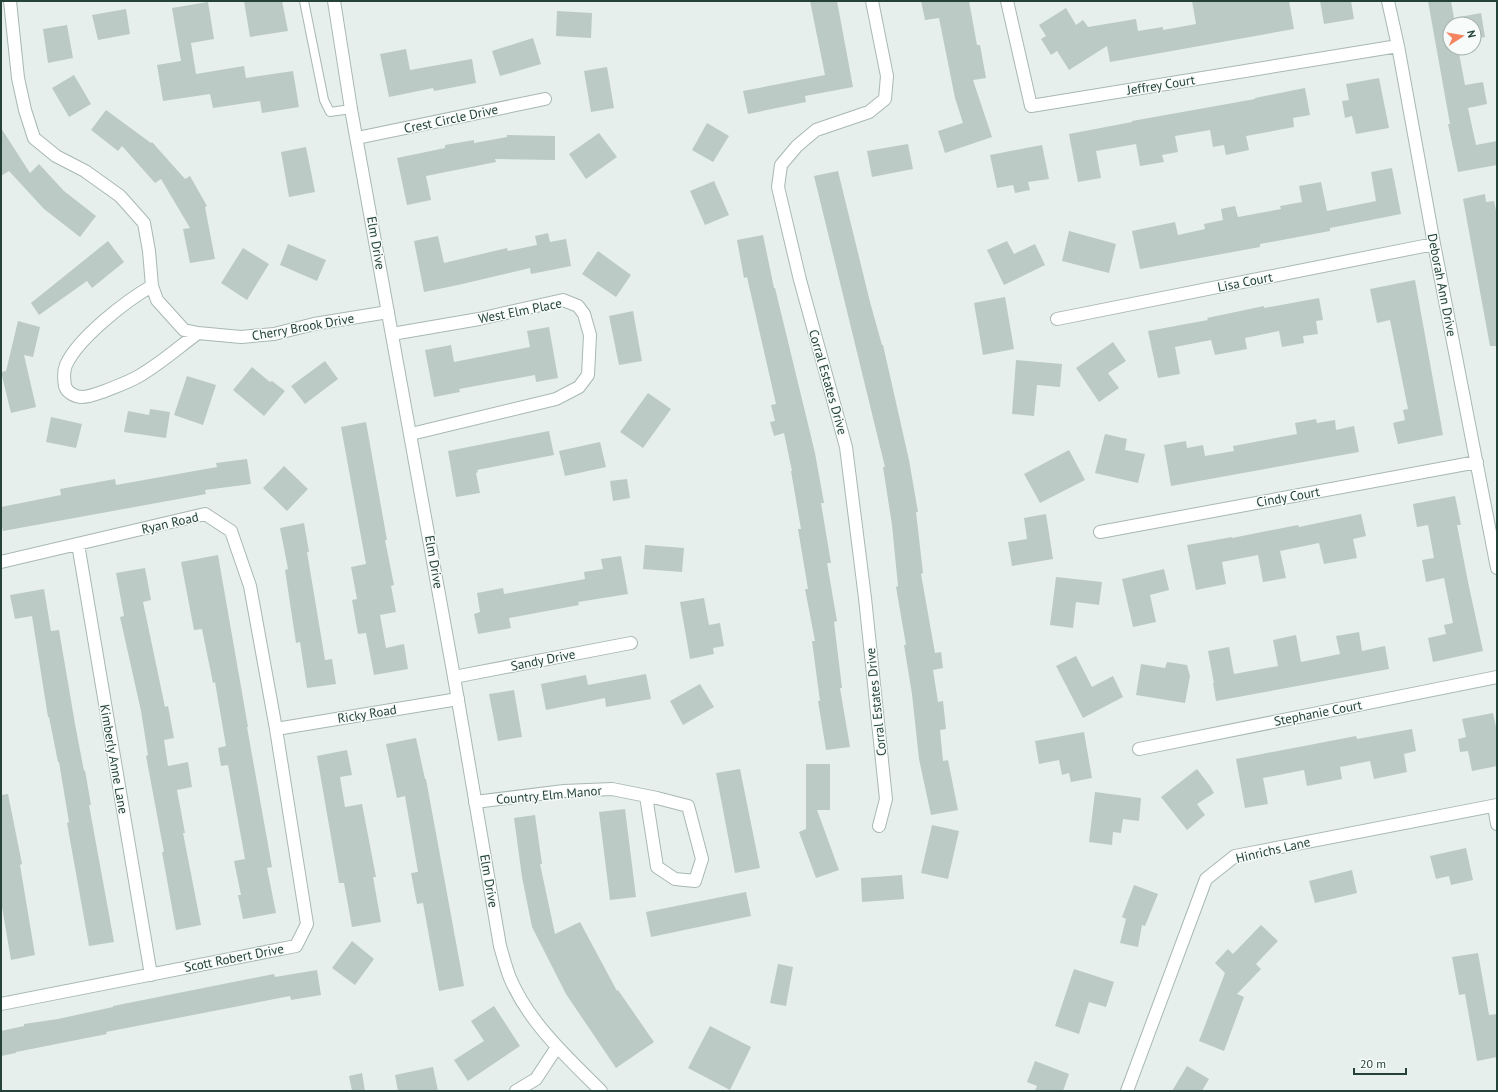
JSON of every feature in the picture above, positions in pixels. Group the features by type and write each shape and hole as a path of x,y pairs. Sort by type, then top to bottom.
{"street":[{"name":"Cherry Brook Drive","path":"10,1 18,78 25,110 34,138 56,156 85,171 120,196 144,223 149,252 152,286 158,300 184,330 198,333 241,337 274,334 314,324 388,312"},
{"name":"Elm Drive","path":"334,1 351,109 411,434 500,946 510,978 530,1014 557,1047 602,1091"},
{"name":"Corral Estates Drive","path":"872,1 887,76 885,99 869,112 816,130 796,146 781,165 778,187 800,280 846,447 866,606 886,799 878,826"},
{"name":"Jeffrey Court","path":"1007,1 1031,106 1398,46"},
{"name":"Deborah Ann Drive","path":"1388,1 1398,46 1434,244 1497,568"},
{"name":"Crest Circle Drive","path":"357,138 545,99"},
{"name":"Lisa Court","path":"1057,319 1434,244"},
{"path":"152,286 135,296 108,318 92,332 77,349 66,366 63,375 66,388 71,394 82,397 99,393 139,376 198,333"},
{"name":"West Elm Place","path":"392,334 479,319 563,300 578,306 584,314 590,335 588,375 579,387 556,399 411,434"},
{"name":"Cindy Court","path":"1100,532 1477,462"},
{"name":"Ryan Road","path":"1,562 205,514 231,531 250,586 276,728"},
{"name":"Kimberly Anne Lane","path":"78,544 151,974"},
{"name":"Sandy Drive","path":"454,678 631,643"},
{"name":"Stephanie Court","path":"1139,749 1497,677"},
{"name":"Ricky Road","path":"276,728 458,699"},
{"name":"Scott Robert Drive","path":"1,1004 296,946 307,924 276,728"},
{"name":"Country Elm Manor","path":"475,802 564,790 612,789 646,796 688,806 702,859 695,880 675,880 657,867 646,796"},
{"path":"1495,805 1497,824"},
{"name":"Hinrichs Lane","path":"1127,1091 1206,879 1235,856 1495,805"},
{"path":"516,1091 536,1079 557,1047"}],"lane":[{"path":"304,1 324,100 330,112 351,109"}],"building":[{"path":"244,1 282,1 288,31 250,37"},
{"path":"810,1 837,1 853,87 805,96 806,102 748,114 743,91 825,75"},
{"path":"921,1 969,1 977,45 980,45 986,78 973,80 992,137 945,153 938,131 963,123 955,98 939,18 925,20"},
{"path":"1192,1 1289,1 1294,29 1110,62 1107,46 1069,70 1057,51 1051,55 1041,39 1046,36 1039,25 1066,8 1076,25 1083,20 1088,27 1136,19 1138,31 1163,27 1163,30 1196,24"},
{"path":"1320,1 1351,1 1354,19 1324,24"},
{"path":"1428,1 1451,1 1454,16 1442,16 1442,56 1460,56 1465,85 1483,82 1487,104 1468,108 1476,145 1497,141 1497,165 1458,172 1448,124 1450,124"},
{"path":"208,2 214,39 191,43 196,74 244,66 246,78 293,71 299,107 262,113 260,101 213,108 210,94 163,101 157,65 181,61 172,8"},
{"path":"126,9 130,34 98,40 92,15"},
{"path":"557,11 592,13 591,38 556,36"},
{"path":"1481,13 1482,16 1465,16"},
{"path":"1482,19 1485,37 1482,38"},
{"path":"67,25 73,58 48,63 43,29"},
{"path":"533,38 541,64 500,76 492,51"},
{"path":"406,49 410,70 472,59 476,83 434,91 433,88 389,97 380,54"},
{"path":"607,67 614,108 591,112 584,71"},
{"path":"74,75 91,104 69,117 52,88"},
{"path":"1379,78 1389,128 1356,134 1352,116 1345,118 1342,101 1349,100 1346,84"},
{"path":"1305,88 1310,115 1293,118 1294,127 1246,136 1249,150 1226,155 1224,145 1213,147 1210,130 1175,136 1178,152 1162,155 1164,162 1140,166 1136,144 1096,151 1101,178 1078,182 1069,134 1255,99"},
{"path":"106,110 151,143 152,142 185,179 190,176 207,206 205,207 215,259 190,263 183,229 190,228 161,179 155,183 122,146 118,151 91,130"},
{"path":"707,123 729,136 713,162 692,150"},
{"path":"1,128 30,173 39,164 64,191 96,216 80,237 44,209 9,171 1,176"},
{"path":"599,133 617,157 586,179 569,154"},
{"path":"507,135 555,136 555,160 495,159 496,162 426,176 431,200 407,205 397,158 445,148 445,145 474,140 474,143 507,137"},
{"path":"908,144 913,169 872,177 867,151"},
{"path":"1042,145 1049,179 1028,182 1030,190 1015,193 1013,185 997,188 990,155"},
{"path":"306,147 315,192 289,197 281,152"},
{"path":"1392,168 1401,214 1330,228 1330,231 1260,244 1260,247 1140,269 1132,231 1175,222 1178,235 1205,229 1204,224 1223,220 1221,209 1235,206 1238,217 1281,209 1280,206 1302,202 1299,186 1321,182 1327,211 1376,201 1371,172"},
{"path":"838,171 870,302 883,345 909,460 918,512 916,512 923,573 921,574 935,653 941,652 943,668 933,670 938,702 943,701 946,729 940,730 943,761 948,760 958,810 931,815 919,759 912,694 904,645 906,645 896,587 898,586 892,525 883,467 885,467 814,176"},
{"path":"714,181 729,215 705,225 690,191"},
{"path":"1485,194 1486,202 1494,201 1497,215 1497,346 1490,346 1463,199"},
{"path":"1069,231 1116,244 1109,273 1062,261"},
{"path":"548,233 550,242 566,239 571,266 531,274 530,268 424,292 414,241 438,236 444,263 507,248 508,251 537,245 535,236"},
{"path":"763,235 774,288 815,453 824,503 821,503 831,563 827,563 837,621 834,622 842,688 840,688 850,747 826,750 818,701 820,701 812,641 815,641 805,589 808,589 798,529 801,529 792,471 784,433 774,436 770,422 775,421 771,405 776,404 747,277 744,278 737,240"},
{"path":"108,241 124,262 92,288 87,281 39,315 31,303"},
{"path":"1007,241 1014,254 1035,244 1045,265 1004,285 987,250"},
{"path":"288,244 326,260 317,281 280,265"},
{"path":"243,248 269,264 247,300 221,283"},
{"path":"598,251 631,275 616,297 582,274"},
{"path":"1415,280 1443,435 1398,444 1393,423 1405,420 1403,410 1408,409 1390,320 1377,323 1370,289"},
{"path":"1005,297 1014,349 983,355 974,303"},
{"path":"1319,298 1323,320 1316,321 1318,334 1303,336 1304,343 1282,347 1279,331 1245,338 1247,349 1215,355 1211,340 1175,347 1180,374 1158,378 1148,331 1208,320 1207,318 1264,306 1264,308"},
{"path":"633,311 642,361 619,365 609,316"},
{"path":"18,321 40,327 33,357 24,355 36,407 11,413 1,372 6,371"},
{"path":"549,327 558,378 536,382 535,375 459,389 460,392 434,397 425,350 451,345 454,362 530,347 527,331"},
{"path":"1113,342 1126,361 1108,373 1119,388 1099,402 1076,368"},
{"path":"1016,360 1062,364 1060,387 1037,385 1034,416 1012,414"},
{"path":"325,361 338,379 305,404 291,386"},
{"path":"252,367 270,382 272,381 285,391 264,416 233,390"},
{"path":"187,376 216,385 203,425 174,415"},
{"path":"648,393 671,409 643,448 620,432"},
{"path":"150,409 170,412 166,438 124,432 128,411 149,415"},
{"path":"51,417 82,424 76,448 46,442"},
{"path":"1316,419 1317,423 1335,420 1336,430 1354,426 1359,452 1171,486 1164,445 1186,441 1187,448 1203,445 1205,456 1234,451 1233,446 1297,434 1295,423"},
{"path":"366,422 387,540 385,540 394,585 391,586 396,612 380,615 386,648 404,644 408,669 374,675 366,633 358,634 352,600 357,599 351,567 366,564 341,427"},
{"path":"549,431 554,455 477,470 478,472 476,473 480,493 456,497 448,451"},
{"path":"1105,434 1127,439 1125,450 1145,454 1138,483 1095,473"},
{"path":"600,442 606,467 565,476 559,451"},
{"path":"1069,450 1085,480 1040,503 1024,474"},
{"path":"247,459 251,484 205,490 206,494 3,531 1,522 1,507 61,495 60,489 115,479 116,485 217,467 216,463"},
{"path":"284,466 308,489 287,511 263,488"},
{"path":"627,479 630,498 613,501 610,481"},
{"path":"1455,496 1461,525 1457,525 1483,651 1433,662 1428,638 1446,634 1444,625 1453,623 1444,578 1426,582 1422,560 1434,558 1428,525 1417,527 1413,504"},
{"path":"1046,514 1053,559 1012,566 1008,542 1027,539 1024,518"},
{"path":"1361,514 1366,536 1353,539 1357,558 1324,564 1319,543 1280,551 1286,578 1263,582 1258,555 1222,562 1226,584 1196,590 1187,545 1298,525 1299,527"},
{"path":"304,523 309,552 307,552 325,660 332,659 336,684 307,688 300,642 296,643 285,570 288,569 280,528"},
{"path":"645,545 684,548 682,572 643,569"},
{"path":"218,555 272,867 267,868 276,913 243,919 238,895 241,895 234,861 245,859 228,765 221,766 218,748 226,746 215,682 213,683 202,629 194,630 181,562"},
{"path":"621,556 628,594 578,602 579,605 509,618 511,628 478,634 474,614 480,612 477,593 503,588 504,594 585,579 584,572 603,569 601,559"},
{"path":"145,568 151,600 143,602 165,707 168,706 174,738 164,740 168,766 188,762 192,787 177,790 185,833 183,833 201,925 176,930 162,852 164,852 146,756 148,755 141,711 120,617 124,616 116,573"},
{"path":"1164,569 1169,590 1150,595 1156,622 1133,627 1122,579"},
{"path":"1056,577 1102,582 1099,605 1076,602 1073,628 1050,625"},
{"path":"44,589 51,631 59,630 75,724 84,771 85,770 91,805 89,805 114,942 89,946 67,823 69,822 59,762 48,717 32,616 15,619 10,595"},
{"path":"704,598 709,625 720,623 724,646 713,648 714,654 690,659 680,602"},
{"path":"1359,632 1362,651 1385,646 1389,669 1216,701 1208,651 1229,647 1234,674 1278,666 1273,640 1296,635 1301,662 1340,654 1336,636"},
{"path":"1076,656 1092,687 1113,676 1123,697 1083,718 1056,666"},
{"path":"1167,662 1187,665 1190,676 1185,703 1136,695 1141,664 1165,668"},
{"path":"646,674 651,699 606,707 605,698 546,710 541,684 586,675 588,685"},
{"path":"700,684 714,707 683,725 670,701"},
{"path":"514,690 522,737 498,741 489,694"},
{"path":"1493,713 1497,732 1497,766 1472,771 1468,751 1460,752 1458,739 1466,737 1462,719"},
{"path":"1412,729 1416,751 1404,754 1407,772 1374,779 1370,761 1340,767 1342,779 1307,786 1304,770 1263,778 1268,804 1245,808 1236,759 1356,736 1357,739"},
{"path":"1084,732 1092,778 1071,782 1069,773 1062,775 1059,760 1039,764 1035,741"},
{"path":"416,738 426,779 464,986 439,991 423,903 417,904 411,873 418,872 405,796 397,798 386,744"},
{"path":"347,750 352,775 340,777 345,807 362,804 376,877 373,877 381,922 352,927 344,883 339,883 317,756"},
{"path":"806,764 830,764 830,810 817,810 839,870 816,878 799,832 806,829"},
{"path":"740,769 760,868 735,873 716,773"},
{"path":"1197,769 1214,793 1197,804 1205,815 1187,830 1161,797"},
{"path":"1095,792 1141,798 1139,821 1123,819 1121,833 1113,832 1112,845 1089,842"},
{"path":"8,794 22,864 20,865 35,955 11,960 1,901 1,795"},
{"path":"625,809 636,897 610,900 599,812"},
{"path":"535,815 542,864 540,864 555,934 580,922 617,991 618,990 654,1042 616,1068 566,994 532,927 522,877 514,818"},
{"path":"932,825 959,831 948,879 921,873"},
{"path":"1466,848 1473,880 1451,885 1449,876 1436,879 1430,856"},
{"path":"1352,870 1357,893 1315,903 1309,881"},
{"path":"902,875 904,899 862,902 861,878"},
{"path":"1134,885 1158,894 1145,926 1142,925 1138,947 1120,943 1126,919 1122,917"},
{"path":"746,892 751,916 651,937 646,912"},
{"path":"1261,925 1278,941 1256,964 1261,969 1237,994 1244,997 1224,1051 1199,1041 1225,973 1215,963 1228,949 1233,954"},
{"path":"352,941 374,959 355,985 332,968"},
{"path":"1478,953 1489,1015 1497,1014 1497,1057 1477,1061 1465,994 1459,995 1452,957"},
{"path":"778,964 793,967 786,1006 770,1003"},
{"path":"1074,969 1114,982 1106,1007 1089,1002 1079,1034 1055,1026"},
{"path":"317,970 321,995 291,1000 290,996 106,1032 107,1034 1,1056 1,1031 24,1026 24,1024 58,1019 113,1006 274,974 275,977"},
{"path":"494,1006 520,1046 468,1081 454,1060 484,1041 471,1021"},
{"path":"710,1026 751,1047 730,1090 688,1068"},
{"path":"1035,1061 1069,1074 1063,1091 1035,1091 1037,1086 1027,1082"},
{"path":"1187,1066 1209,1079 1202,1091 1172,1091"},
{"path":"433,1067 438,1091 398,1091 395,1075"},
{"path":"362,1073 365,1091 352,1091 349,1076"}]}
